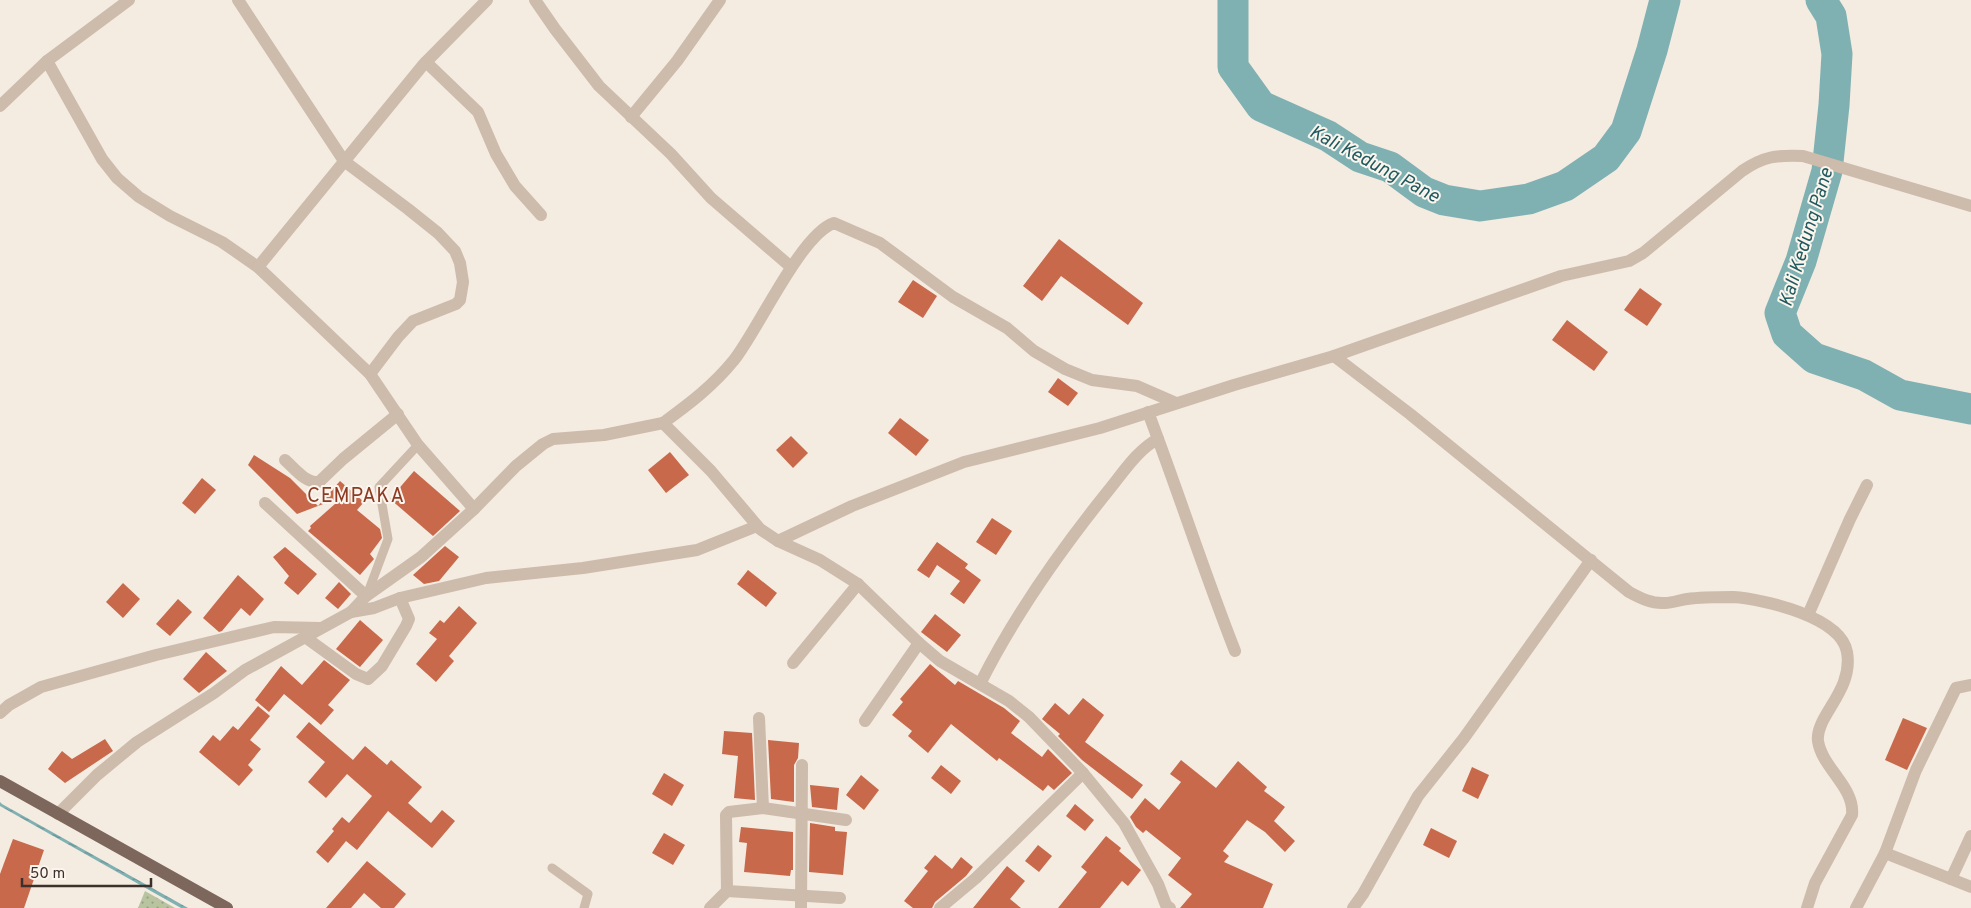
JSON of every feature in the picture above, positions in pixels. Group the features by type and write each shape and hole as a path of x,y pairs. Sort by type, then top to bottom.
{"main road":[{"path":"0,782 227,908"}],"street":[{"path":"0,106 47,60 129,0"},
{"path":"238,0 344,161 416,215 455,251 463,274 460,300 456,304 417,319 398,337 370,374"},
{"path":"258,267 426,62 487,0"},
{"path":"535,0 554,29 599,86 672,154 711,198 791,267"},
{"path":"631,117 677,61 720,0"},
{"path":"47,60 102,159 117,178 139,197 170,216 222,242 258,267 370,374 418,445 474,509"},
{"path":"426,62 478,112 496,154 515,186 541,215"},
{"path":"776,540 852,506 964,462 1100,428 1172,404 1334,356 1561,276 1629,261 1643,253 1742,171 1760,160 1780,155 1803,156 1971,206"},
{"path":"58,814 97,775 137,742 214,694 245,670 351,612 366,596 421,557 474,509 516,466 543,444 553,439 604,435 662,423 705,392 734,360 769,306 791,267 815,238 832,224 838,224 880,243 953,297 1007,328 1034,351 1065,369 1092,380 1136,386 1172,404"},
{"path":"1334,356 1591,560 1622,587 1646,600 1664,603 1689,598 1734,597 1767,603 1808,615 1837,633 1844,641 1848,669 1841,693 1821,724 1818,739 1822,754 1854,805 1852,815 1815,882 1807,908"},
{"path":"1150,411 1204,571 1235,651"},
{"path":"286,460 310,481 319,482 343,459 398,414"},
{"path":"662,423 711,471 759,528 776,540 820,560 858,584 940,661 1009,701 1029,717 1082,773 1124,823 1158,884 1167,907"},
{"path":"980,684 1001,642 1070,540 1126,469 1158,439"},
{"path":"1808,615 1867,485"},
{"path":"265,502 366,596"},
{"path":"351,612 374,608 400,598 486,578 583,568 698,550 759,528"},
{"path":"1353,908 1363,894 1418,796 1464,738 1591,560"},
{"path":"793,663 858,584"},
{"path":"305,637 356,674 368,679 382,666 409,619 400,598"},
{"path":"0,713 9,705 41,687 156,655 274,627 323,628"},
{"path":"865,721 919,643"},
{"path":"1856,908 1885,853 1916,770 1956,688 1960,685 1971,685"},
{"path":"759,718 763,808"},
{"path":"801,902 802,765"},
{"path":"940,908 976,878 1082,773"},
{"path":"726,908 726,816 729,812 763,808 846,820"},
{"path":"1951,879 1971,836"},
{"path":"1885,853 1971,887"},
{"path":"725,893 801,902 840,898"},
{"path":"710,908 725,893"}],"lane":[{"path":"366,596 388,539 379,487 418,445"},
{"path":"552,868 588,894 584,908"}],"green space":[{"path":"145,891 175,908 138,908"}],"water":[{"path":"0,802 188,908 181,908 0,806"}],"building":[{"path":"1059,239 1143,303 1128,325 1061,276 1042,301 1023,286"},
{"path":"913,280 937,296 923,318 898,302"},
{"path":"1640,288 1662,304 1647,326 1624,310"},
{"path":"1567,320 1608,352 1594,371 1552,340"},
{"path":"1058,378 1078,393 1068,406 1048,392"},
{"path":"900,418 929,440 916,456 888,433"},
{"path":"791,436 808,453 793,468 776,450"},
{"path":"670,452 689,475 666,493 648,470"},
{"path":"254,455 290,478 318,506 297,514 248,465"},
{"path":"414,471 460,511 433,536 390,499"},
{"path":"202,478 216,490 195,514 182,503"},
{"path":"340,481 364,502 357,510 380,529 382,538 370,554 374,559 360,575 308,531 311,528 310,526 344,496 318,506"},
{"path":"992,518 1012,531 996,555 976,542"},
{"path":"937,542 968,564 965,568 981,580 964,604 950,594 960,581 937,565 929,578 917,570"},
{"path":"445,546 459,557 439,581 424,584 413,575"},
{"path":"285,547 317,574 298,595 284,583 289,576 273,557"},
{"path":"748,570 777,593 766,607 737,584"},
{"path":"238,575 264,599 250,616 241,608 222,631 219,632 203,618"},
{"path":"339,582 351,594 338,609 325,598"},
{"path":"123,583 140,599 123,618 106,602"},
{"path":"178,599 192,612 170,636 156,624"},
{"path":"459,606 477,623 449,656 454,661 436,682 416,664 437,639 429,633 440,620 444,623"},
{"path":"935,614 961,635 947,652 921,632"},
{"path":"360,620 383,640 360,667 336,649"},
{"path":"206,652 227,671 199,693 183,679"},
{"path":"324,660 350,680 328,705 334,710 321,725 284,694 269,712 255,700 281,666 302,685"},
{"path":"930,664 955,685 958,681 1004,708 1020,721 1011,733 1042,757 1048,749 1072,773 1054,790 1048,785 1043,791 999,758 997,761 951,724 928,753 908,736 912,731 892,715 903,702 900,699"},
{"path":"1083,698 1104,715 1085,742 1143,785 1132,799 1082,760 1058,736 1060,734 1042,719 1055,703 1069,715"},
{"path":"258,706 270,716 250,740 261,749 248,765 253,770 239,786 199,752 213,735 220,741 233,726 238,730"},
{"path":"1903,718 1927,728 1907,770 1885,760"},
{"path":"309,722 353,760 365,746 387,765 391,760 422,787 408,803 431,823 442,810 455,821 432,848 388,811 357,850 346,841 328,863 316,852 334,831 332,829 342,817 349,823 372,796 347,774 326,798 308,782 325,762 296,737"},
{"path":"724,731 752,733 755,800 734,798 738,756 722,754"},
{"path":"105,739 113,751 65,783 48,769 62,751 72,759"},
{"path":"768,740 799,743 798,758 794,765 794,802 771,799"},
{"path":"1181,760 1216,788 1238,761 1267,787 1264,791 1285,807 1274,821 1295,841 1285,852 1265,832 1247,820 1223,851 1229,856 1224,862 1273,884 1263,908 1180,908 1192,894 1168,875 1181,858 1146,830 1143,833 1136,827 1130,817 1145,798 1159,810 1181,782 1170,774"},
{"path":"941,765 961,781 951,794 931,778"},
{"path":"1472,767 1489,775 1478,799 1462,791"},
{"path":"664,773 684,785 672,806 652,794"},
{"path":"861,775 879,790 864,810 846,795"},
{"path":"810,785 839,788 837,810 812,807"},
{"path":"1075,804 1094,820 1085,831 1066,816"},
{"path":"810,823 835,827 835,831 847,832 843,875 809,872"},
{"path":"741,827 793,832 793,870 791,870 790,876 744,872 747,843 739,842"},
{"path":"1431,828 1457,841 1449,858 1423,845"},
{"path":"664,833 685,845 673,865 652,853"},
{"path":"1106,836 1121,848 1119,851 1141,870 1128,886 1122,881 1100,908 1058,908 1087,872 1081,867"},
{"path":"13,839 44,850 24,908 0,908 0,874"},
{"path":"1038,845 1052,856 1039,872 1025,861"},
{"path":"935,855 952,869 961,857 973,867 966,876 935,902 932,908 913,908 904,901 928,871 924,868"},
{"path":"367,861 406,894 394,908 381,908 364,893 351,908 326,908"},
{"path":"1007,866 1025,881 1010,899 1021,908 973,908"}],"waterway":[{"name":"Kali Kedung Pane","path":"1233,0 1233,67 1261,106 1328,136 1360,157 1390,167 1424,192 1444,200 1480,206 1529,199 1565,186 1606,158 1626,131 1652,50 1665,0"},
{"name":"Kali Kedung Pane","path":"1821,0 1831,16 1837,54 1834,105 1827,171 1801,261 1780,313 1787,334 1814,358 1864,375 1900,395 1971,409"}],"district":[{"name":"CEMPAKA","path":"356,495"}]}
